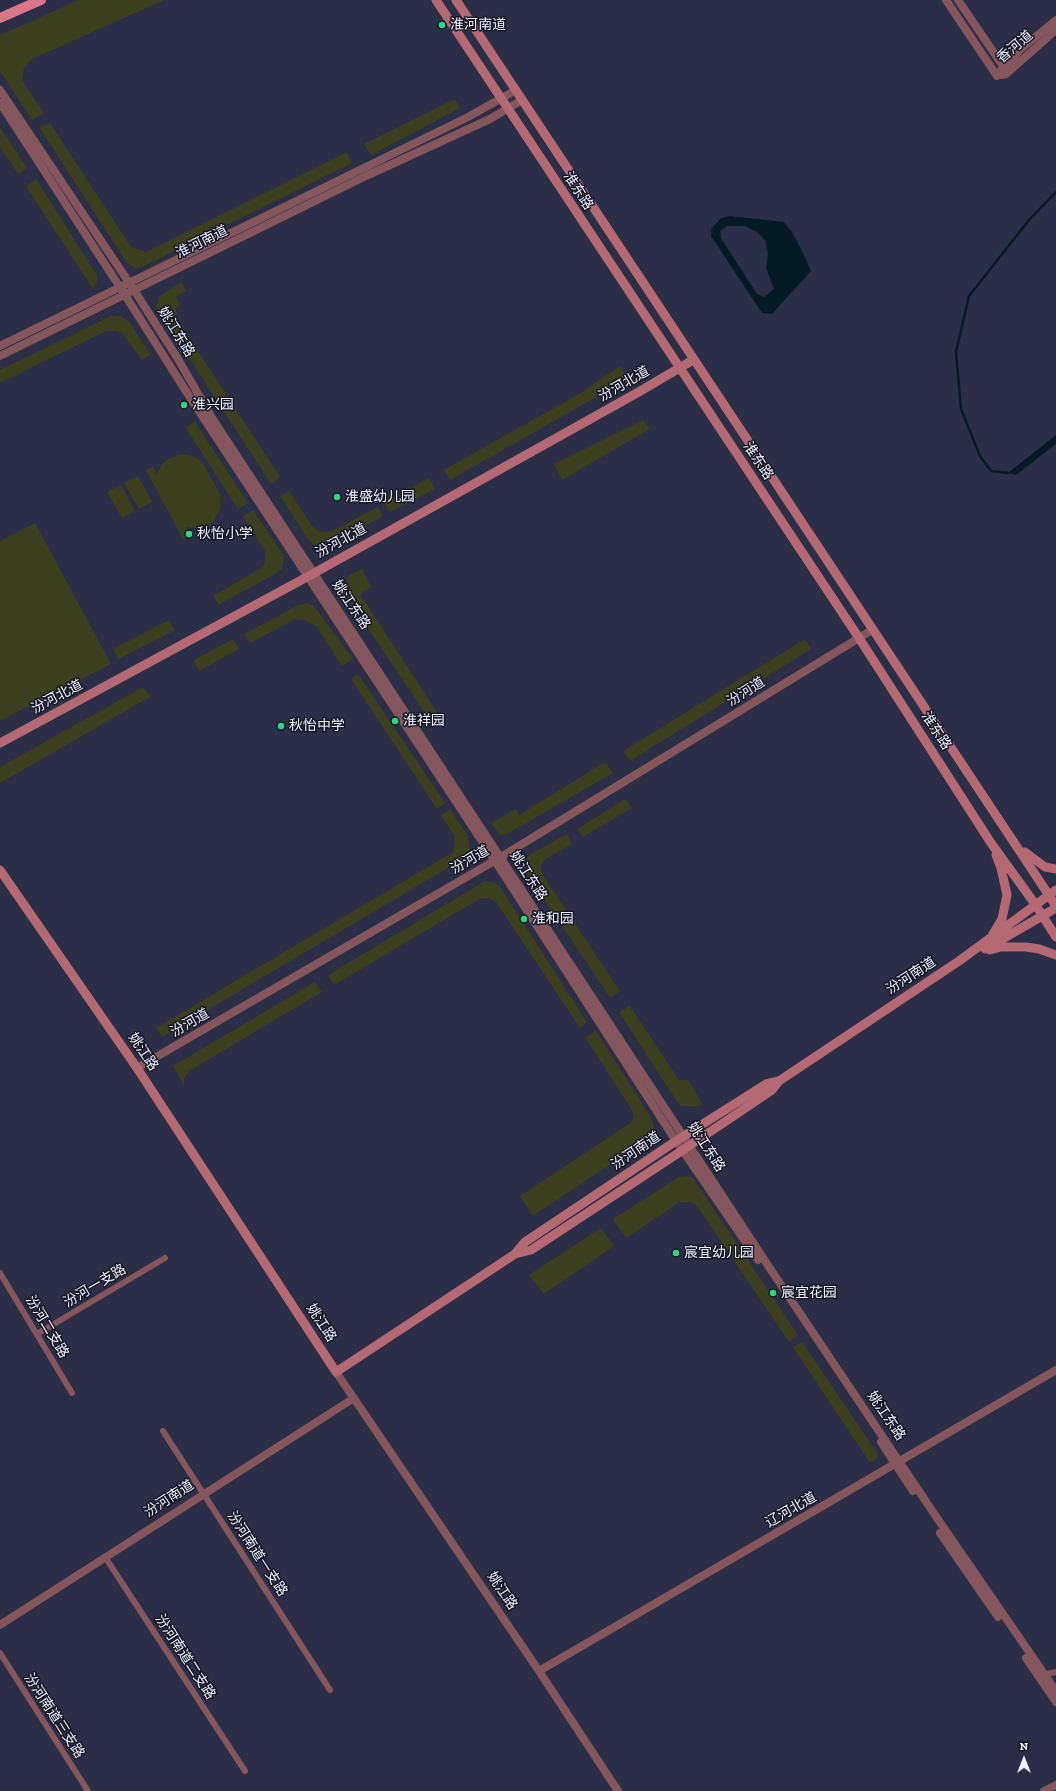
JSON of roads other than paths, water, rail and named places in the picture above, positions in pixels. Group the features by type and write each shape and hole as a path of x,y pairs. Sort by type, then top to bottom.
{"main road":[{"path":"0,18 41,0"},
{"name":"淮东路","path":"436,0 859,638 991,843 1035,904 1056,937"},
{"name":"淮东路","path":"456,0 872,630 1014,841 1052,893 1056,907"},
{"name":"汾河北道","path":"0,743 310,575 637,393 693,360"},
{"path":"1014,841 1030,857 1045,868 1056,869"},
{"path":"991,843 1001,868 1007,895 1002,919 991,939"},
{"name":"姚江路","path":"0,870 137,1068 336,1372"},
{"name":"汾河南道","path":"515,1254 531,1250 686,1148 772,1090 779,1081 959,962 1035,904 1052,893"},
{"name":"汾河南道","path":"959,962 1043,916 1056,907"},
{"path":"978,952 1001,947 1026,947 1056,955"},
{"name":"汾河南道","path":"336,1372 515,1254 525,1242 680,1138 766,1084 779,1081"}],"street":[{"name":"香河道","path":"946,0 997,76 1056,30"},
{"path":"958,0 1005,70"},
{"name":"香河道","path":"1005,70 1056,20"},
{"name":"姚江东路","path":"0,90 134,290 310,575"},
{"name":"淮河南道","path":"0,346 468,117 516,90"},
{"name":"淮河南道","path":"0,356 366,176 508,109 522,100"},
{"name":"姚江东路","path":"0,104 125,294 191,399 310,575 498,859 686,1148 1041,1675 1056,1702"},
{"name":"汾河道","path":"137,1068 498,859 872,630"},
{"name":"汾河一支路","path":"37,1334 165,1258"},
{"name":"汾河二支路","path":"0,1273 72,1393"},
{"name":"辽河北道","path":"539,1671 1056,1370"},
{"name":"姚江路","path":"336,1372 539,1671 618,1791"},
{"name":"汾河南道","path":"0,1625 354,1398"},
{"name":"汾河南道一支路","path":"163,1431 330,1690"},
{"name":"汾河南道二支路","path":"105,1557 245,1771"},
{"name":"汾河南道三支路","path":"0,1653 88,1791"},
{"path":"1041,1675 1056,1672"},
{"name":"姚江东路","path":"1041,1675 1056,1691"},
{"path":"1044,1791 1056,1785"}],"water":[{"path":"730,216 784,222 792,232 811,271 772,314 762,313 711,236 711,229 721,218","holes":["727,226 745,226 757,232 765,240 768,254 766,268 774,289 764,297 757,294 721,238 720,231"]},
{"path":"1056,435 1056,444 1016,475 1008,473"}],"waterway":[{"path":"1008,473 991,471 980,456 961,409 956,352 969,296 1029,220 1056,192"}],"place":[{"name":"淮河南道","path":"442,25"},
{"name":"淮兴园","path":"184,405"},
{"name":"淮盛幼儿园","path":"337,497"},
{"name":"秋怡小学","path":"189,534"},
{"name":"淮祥园","path":"395,721"},
{"name":"秋怡中学","path":"281,726"},
{"name":"淮和园","path":"524,919"},
{"name":"宸宜幼儿园","path":"676,1253"},
{"name":"宸宜花园","path":"773,1293"}]}
